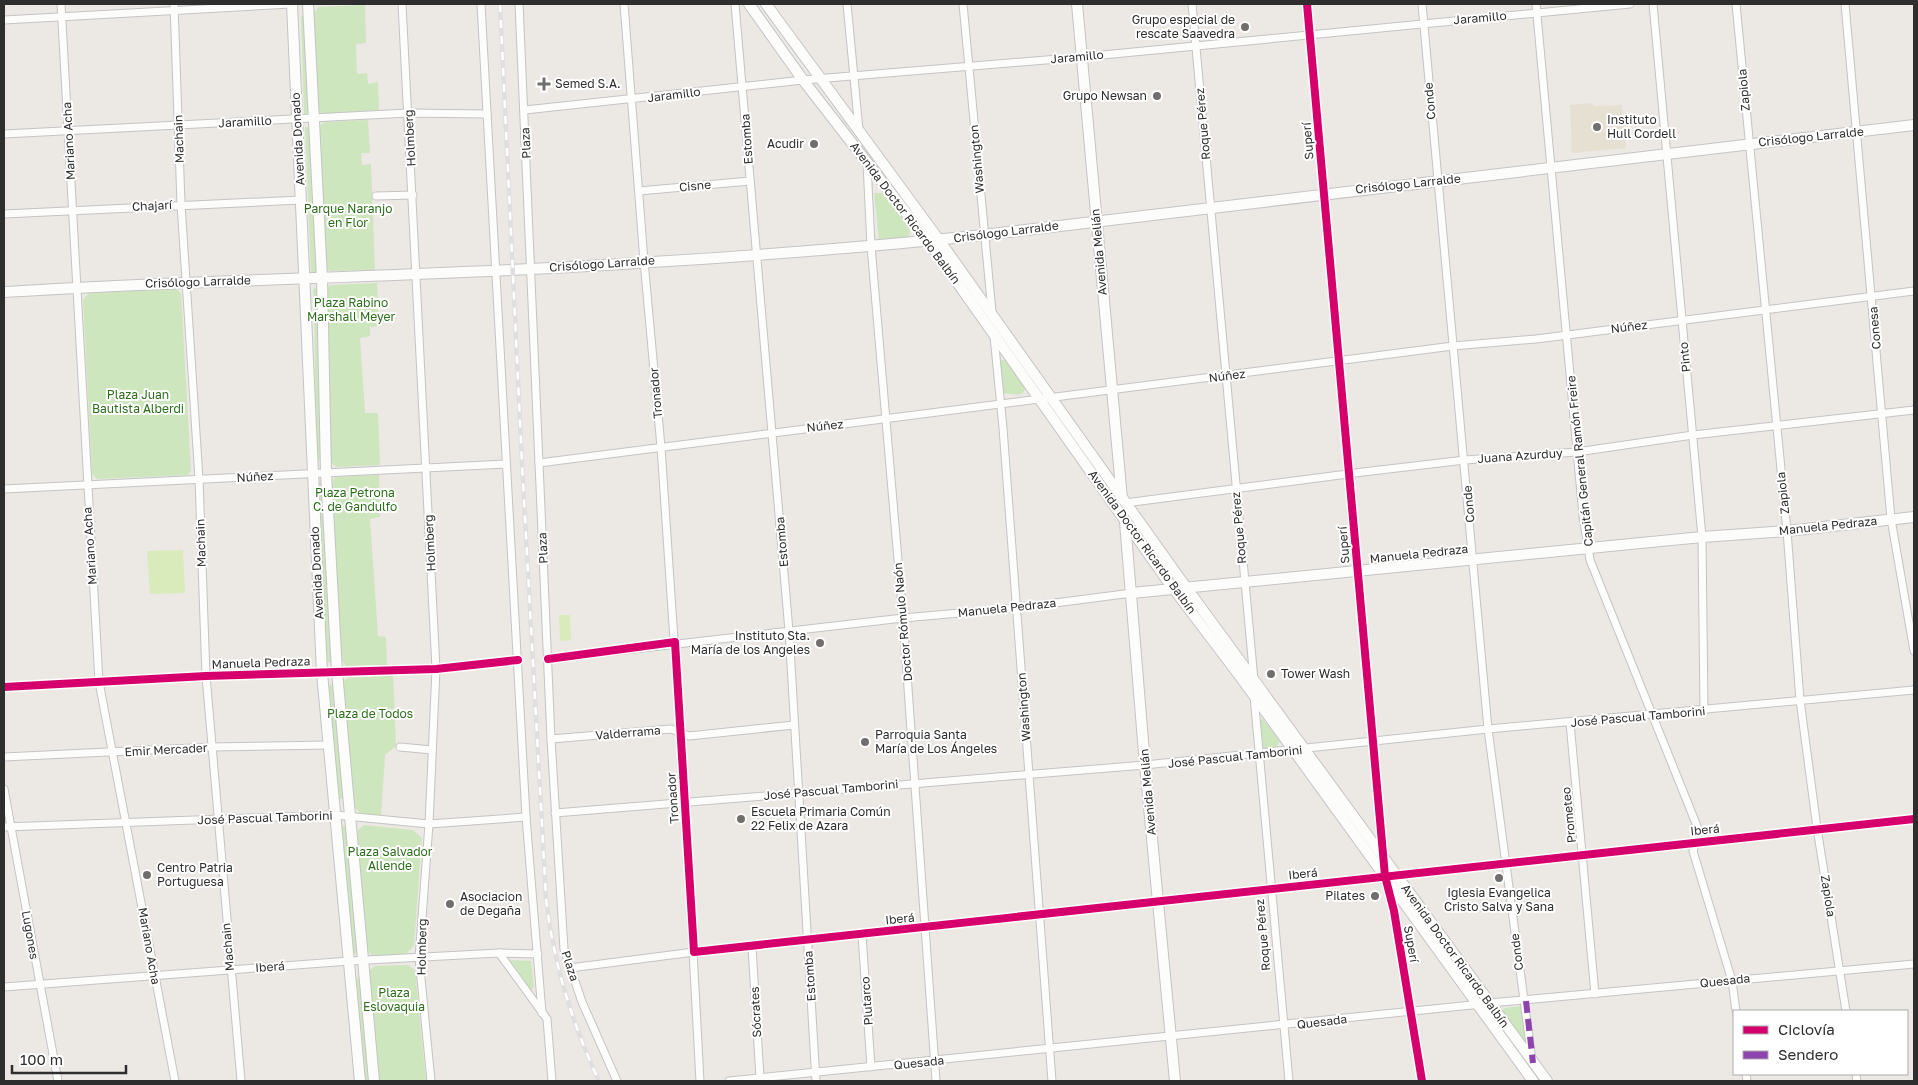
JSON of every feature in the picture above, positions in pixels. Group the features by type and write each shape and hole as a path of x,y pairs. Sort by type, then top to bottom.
{"main road":[{"name":"Avenida Donado","path":"291,4 322,672 360,1081"},
{"path":"308,4 322,278 326,473 337,672 374,1081"},
{"name":"Avenida Doctor Ricardo Balbín","path":"749,4 803,80 928,241 994,334 1046,398 1124,502 1547,1081"},
{"name":"Avenida Doctor Ricardo Balbín","path":"766,4 992,314 1125,521 1534,1081"},
{"name":"Avenida Melián","path":"1077,4 1124,502 1145,766 1175,1081"},
{"name":"Crisólogo Larralde","path":"4,292 187,282 532,269 871,246 983,235 1324,193 1914,125"},
{"name":"Manuela Pedraza","path":"1132,593 1702,537 1787,531 1914,517"}],"street":[{"name":"Mariano Acha","path":"61,4 99,682 175,1081"},
{"path":"4,20 174,7 291,4"},
{"name":"Holmberg","path":"402,4 436,669 429,824 419,958 431,1081"},
{"path":"482,4 526,817 542,1013"},
{"name":"Plaza","path":"519,4 551,739 564,950 582,1002 617,1081"},
{"name":"Tronador","path":"624,4 644,261 661,446 675,642 700,1081"},
{"name":"Estomba","path":"735,4 744,87 750,181 758,254 790,631 816,1081"},
{"path":"848,4 859,133"},
{"name":"Washington","path":"963,4 983,235 992,314"},
{"name":"Roque Pérez","path":"1192,4 1254,679 1258,754 1270,889 1289,1081"},
{"name":"Superí","path":"1307,4 1374,742 1384,876 1394,911 1422,1081"},
{"name":"Conde","path":"1422,4 1488,729 1533,1063"},
{"name":"Capitán General Ramón Freire","path":"1536,4 1584,530 1590,560 1699,831 1693,851 1732,981 1736,1010"},
{"name":"Jaramillo","path":"525,110 632,100 803,80 1082,57 1630,4"},
{"name":"Pinto","path":"1653,4 1702,537 1704,711"},
{"name":"Zapiola","path":"1736,4 1767,310 1800,700 1817,828 1846,1010"},
{"name":"Conesa","path":"1845,4 1892,519 1914,651"},
{"name":"Machain","path":"174,7 181,204 199,480 206,676 216,820 240,1081"},
{"name":"Jaramillo","path":"4,134 408,113 487,114"},
{"name":"Doctor Rómulo Naón","path":"867,162 871,246 903,618 936,1081"},
{"name":"Cisne","path":"639,191 750,181"},
{"path":"376,196 413,195"},
{"name":"Chajarí","path":"4,214 181,204 301,200"},
{"name":"Núñez","path":"539,463 773,431 885,419 1453,346 1567,335 1914,291"},
{"name":"Washington","path":"994,334 1001,403 1052,1081"},
{"name":"Juana Azurduy","path":"1124,502 1465,460 1577,452 1693,435 1776,428 1914,410"},
{"name":"Núñez","path":"4,489 506,464"},
{"name":"Manuela Pedraza","path":"548,659 675,642 1016,608 1132,593"},
{"name":"Manuela Pedraza","path":"4,687 206,676 436,669 518,660"},
{"name":"José Pascual Tamborini","path":"555,813 799,792 1145,766 1488,729 1704,711 1914,690"},
{"name":"Prometeo","path":"1570,723 1584,854 1595,994"},
{"name":"Valderrama","path":"551,739 671,729 689,736 794,725"},
{"name":"Emir Mercader","path":"4,757 212,747 328,746"},
{"path":"400,747 432,750"},
{"name":"Lugones","path":"4,789 8,826 58,1081"},
{"name":"José Pascual Tamborini","path":"8,826 335,815 429,824 526,817"},
{"name":"Iberá","path":"570,968 694,952 1039,916 1384,876 1914,819"},
{"name":"Plutarco","path":"862,935 871,1067"},
{"name":"Sócrates","path":"752,947 760,1078"},
{"path":"499,953 547,1019 552,1081"},
{"name":"Iberá","path":"4,987 349,961 499,953 538,954"},
{"name":"Quesada","path":"730,1081 1490,1004 1914,964"}],"shaded area":[{"name":"Instituto Hull Cordell","path":"1593,103 1593,106 1622,105 1626,148 1572,153 1570,105"}],"green space":[{"path":"365,5 366,43 356,44 357,74 367,73 368,84 378,82 379,110 322,114 318,109 313,13 319,7"},
{"path":"304,15 308,113 304,114 301,16"},
{"name":"Parque Naranjo en Flor","path":"368,120 370,153 361,153 362,165 371,164 375,270 330,271 326,268 319,126 325,122"},
{"path":"305,127 310,127 316,272 311,272"},
{"path":"874,193 882,193 911,229 908,237 879,240"},
{"name":"Plaza Rabino Marshall Meyer","path":"377,283 379,326 370,327 370,336 360,338 365,413 378,413 380,465 336,467 330,461 326,288 331,285"},
{"path":"317,288 321,460 317,461 313,289"},
{"name":"Plaza Juan Bautista Alberdi","path":"176,289 181,293 191,470 188,475 97,479 92,474 83,300 89,293"},
{"path":"1002,360 1005,360 1025,387 1024,392 1019,395 1004,393 1000,363"},
{"name":"Plaza Petrona C. de Gandulfo","path":"379,475 380,517 370,519 378,636 386,637 387,665 346,666 342,660 331,485 335,477"},
{"path":"318,483 322,483 331,662 327,662"},
{"path":"183,550 185,593 150,594 147,551"},
{"path":"559,615 570,615 571,640 560,641"},
{"name":"Plaza de Todos","path":"393,675 396,746 385,755 381,816 360,813 354,806 342,682 348,678"},
{"path":"334,684 343,799 339,799 329,685"},
{"path":"1263,719 1280,741 1276,748 1264,748 1261,746 1259,720"},
{"name":"Plaza Salvador Allende","path":"364,825 413,830 422,838 414,946 406,954 373,956 366,950 357,831"},
{"path":"341,826 346,826 357,953 354,954"},
{"path":"510,960 531,961 534,987 531,990"},
{"name":"Plaza Eslovaquia","path":"408,965 415,970 426,1081 379,1081 368,972 375,966"},
{"path":"360,977 370,1081 366,1081 356,978"},
{"path":"1521,1006 1523,1008 1527,1039 1524,1044 1502,1013 1504,1008"}],"railway":[{"path":"500,4 522,464 546,898 553,945 565,992 580,1037 599,1081"}],"marked path":[{"path":"1526,1001 1533,1063"}],"cycle path":[{"path":"1307,4 1385,876 1394,911 1422,1081"},
{"path":"548,659 675,642 694,952 1914,819"},
{"path":"4,687 206,676 436,669 518,660"}],"place":[{"name":"Grupo especial de rescate Saavedra","path":"1245,27"},
{"name":"Semed S.A.","path":"544,84"},
{"name":"Grupo Newsan","path":"1157,96"},
{"name":"Instituto Hull Cordell","path":"1597,127"},
{"name":"Acudir","path":"814,144"},
{"name":"Instituto Sta. María de los Angeles","path":"820,643"},
{"name":"Tower Wash","path":"1271,674"},
{"name":"Parroquia Santa María de Los Ángeles","path":"865,742"},
{"name":"Escuela Primaria Común 22 Felix de Azara","path":"741,819"},
{"name":"Centro Patria Portuguesa","path":"147,875"},
{"name":"Iglesia Evangelica Cristo Salva y Sana","path":"1499,878"},
{"name":"Pilates","path":"1375,896"},
{"name":"Asociacion de Degaña","path":"450,904"}]}
